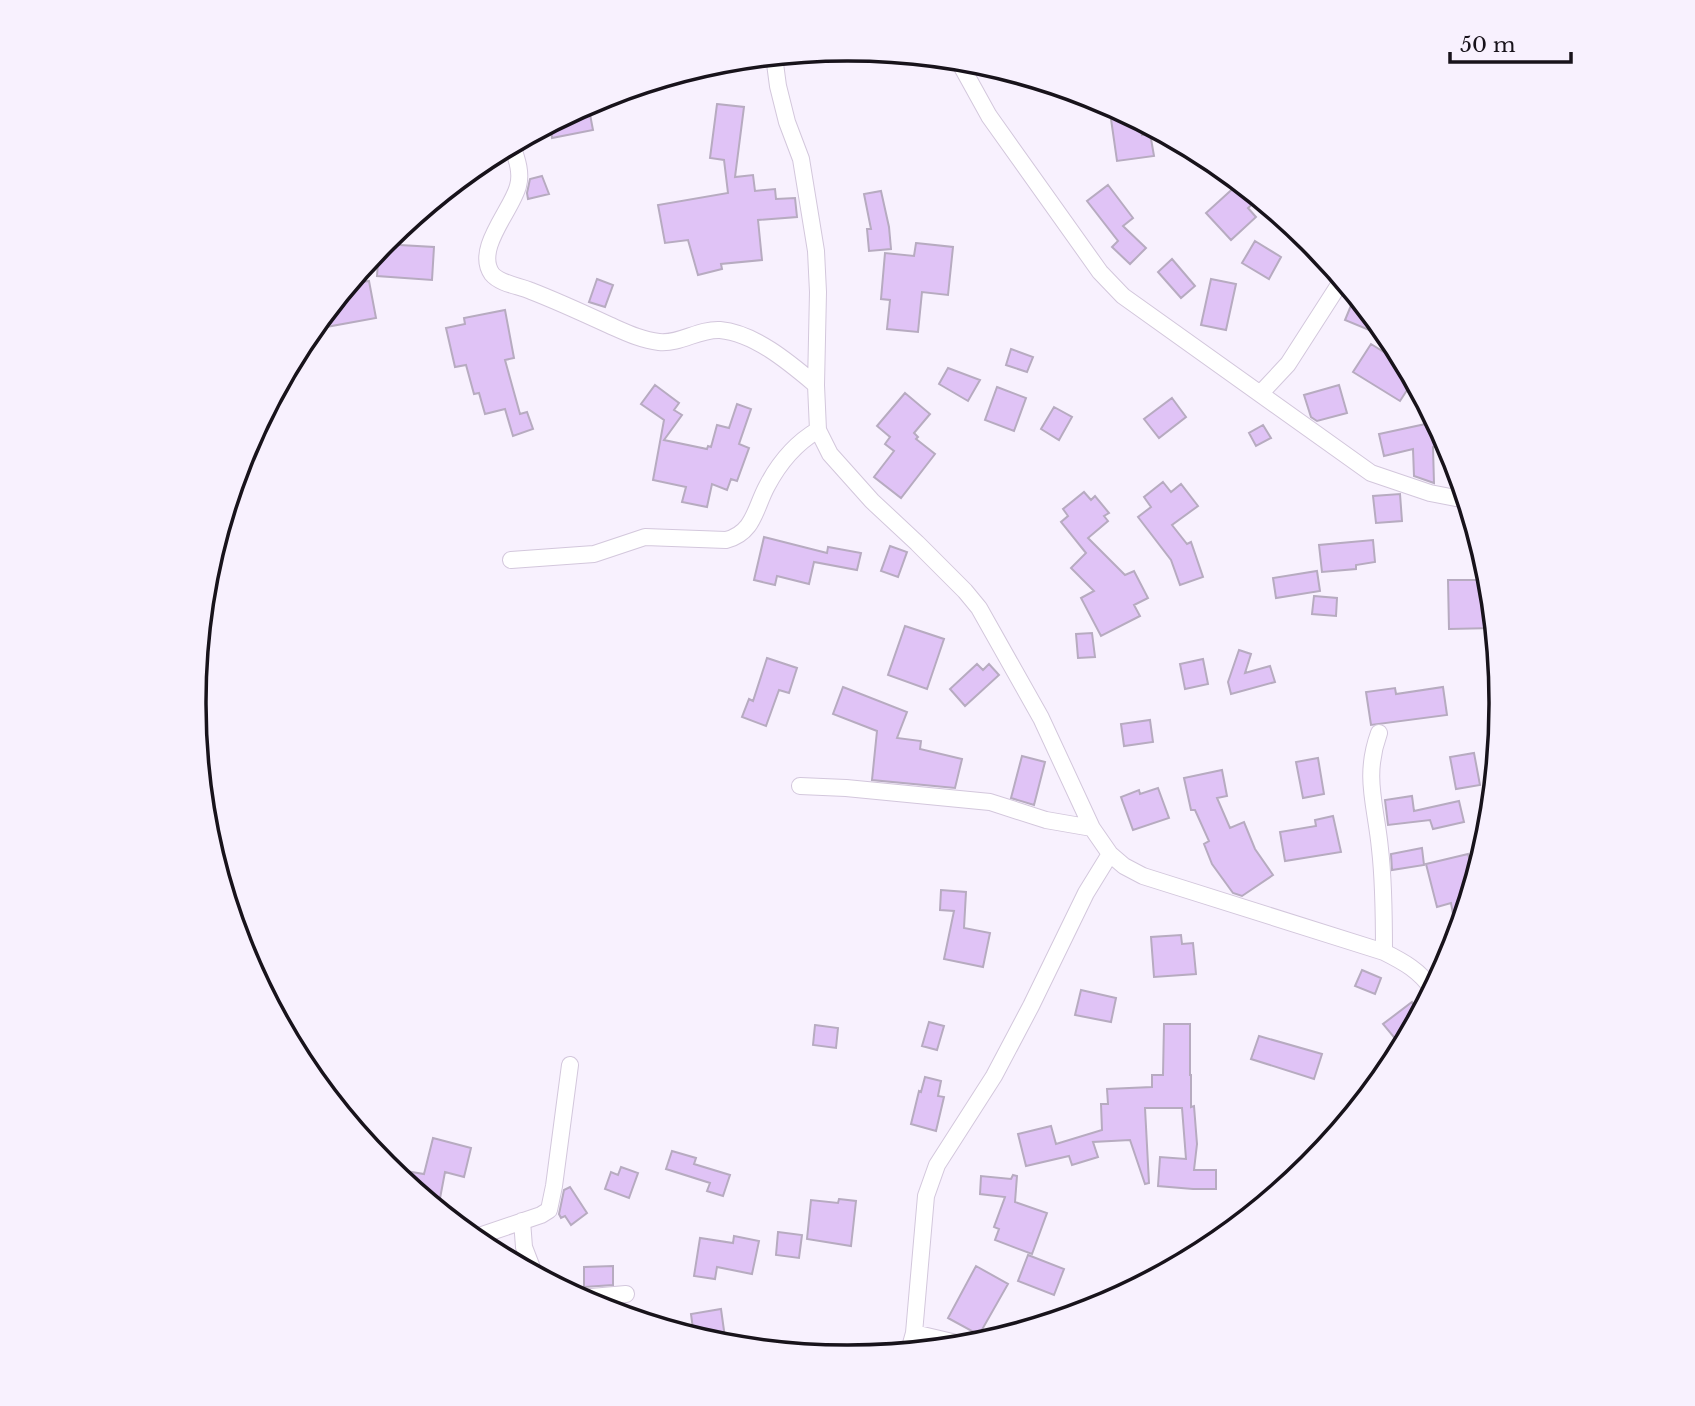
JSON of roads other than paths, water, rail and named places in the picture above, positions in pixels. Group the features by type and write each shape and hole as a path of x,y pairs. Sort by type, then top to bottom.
{"street":[{"path":"776,66 784,110 801,159 816,250 818,430 830,454 872,501 937,562 979,608 1041,718 1092,828 1110,854 1124,866 1143,876 1384,952 1409,964 1426,980"},
{"path":"965,73 989,116 1100,272 1124,296 1371,473 1430,493 1455,498"},
{"path":"515,154 518,186 489,250 493,275 647,340 673,343 699,332 720,330 735,334 786,360 816,385"},
{"path":"1260,394 1287,364 1337,288"},
{"path":"511,560 594,554 645,537 726,540 736,537 751,524 767,485 788,455 801,440 818,430"},
{"path":"1379,733 1371,754 1371,786 1380,849 1384,952"},
{"path":"800,786 990,802 1046,820 1092,828"},
{"path":"912,1341 926,1196 937,1166 994,1076 1086,892 1110,854"},
{"path":"486,1233 549,1210 570,1065"},
{"path":"522,1221 524,1247 529,1260"},
{"path":"602,1296 626,1294"},
{"path":"914,1333 936,1338"}]}
